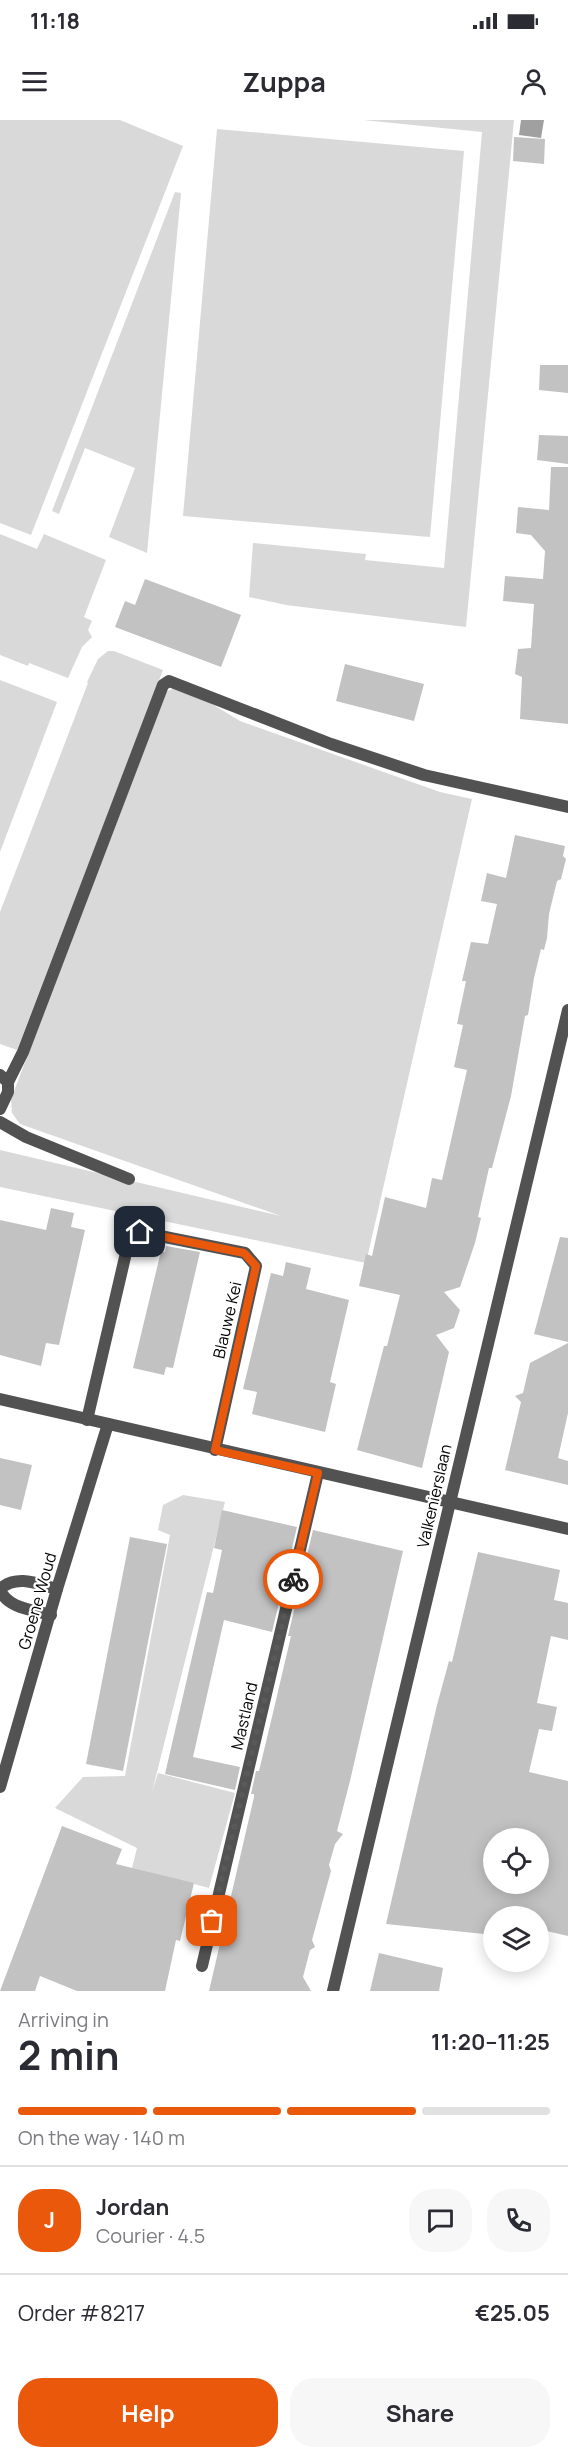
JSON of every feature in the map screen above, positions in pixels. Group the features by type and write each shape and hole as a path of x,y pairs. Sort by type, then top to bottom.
{"street":[{"path":"0,1109 8,1092 4,1078 23,1052 164,685 169,681 331,744 424,776 568,807"},
{"name":"Valkenierslaan","path":"333,1991 568,1010"},
{"path":"0,1122 26,1137 129,1179"},
{"name":"Blauwe Kei","path":"87,1420 129,1240 140,1232 244,1253 256,1266 215,1450"},
{"path":"0,1399 568,1529"},
{"name":"Groene Woud","path":"0,1787 108,1424"},
{"name":"Mastland","path":"202,1966 318,1473"},
{"path":"51,1615 9,1603 3,1597 0,1589 7,1583 24,1580 57,1590"}],"shaded area":[{"path":"0,120 120,120 183,146 31,535 0,523"},
{"path":"363,120 514,120 466,627 286,605 249,597 253,543 366,554 365,560 444,568 482,132"},
{"path":"521,120 544,120 541,138 519,135"},
{"path":"217,129 464,151 430,537 183,516"},
{"path":"175,192 181,193 147,553 109,537 135,468 85,448 59,514 52,511"},
{"path":"0,534 37,549 44,534 106,560 84,617 92,621 88,630 92,637 82,647 68,678 0,655"},
{"path":"108,651 114,651 163,670 17,1050 0,1044 0,912 87,682 98,659"},
{"path":"0,680 57,702 0,852"},
{"path":"173,689 207,701 240,721 440,792 472,799 366,1263 0,1187 0,1150 281,1216 20,1124 12,1113 11,1099 167,691"},
{"path":"183,1495 225,1502 152,1792 158,1773 235,1793 209,1888 132,1868 137,1848 55,1808 83,1777 125,1776 170,1535 158,1530 163,1505"}],"building":[{"path":"514,137 545,139 544,164 513,161"},
{"path":"540,365 568,365 568,393 539,390"},
{"path":"539,435 568,436 568,464 537,460"},
{"path":"551,467 568,467 568,724 520,719 522,677 515,674 518,649 531,648 534,604 503,601 505,576 543,579 545,551 531,535 516,533 518,507 549,510"},
{"path":"145,579 241,615 221,667 115,627 125,601 135,605"},
{"path":"345,664 424,684 414,721 336,701"},
{"path":"515,835 565,846 563,856 566,859 561,879 557,881 549,914 547,938 544,950 541,949 528,1015 525,1016 511,1096 492,1168 489,1168 478,1217 481,1218 475,1243 460,1287 444,1292 460,1310 454,1328 436,1335 449,1352 422,1468 357,1450 400,1295 359,1286 366,1254 372,1256 385,1197 426,1208 432,1178 442,1180 467,1070 454,1067 463,1025 457,1024 466,981 462,981 471,942 488,944 497,904 481,901 487,873 506,878"},
{"path":"51,1208 74,1213 71,1227 85,1230 59,1345 46,1343 41,1366 0,1355 0,1220 46,1230"},
{"path":"560,1237 568,1238 568,1342 534,1334"},
{"path":"166,1246 200,1252 173,1368 166,1367 164,1375 133,1368 161,1251 165,1252"},
{"path":"286,1262 311,1268 306,1289 349,1300 330,1382 336,1384 325,1432 252,1414 257,1392 243,1389 271,1273 283,1276"},
{"path":"568,1343 568,1413 558,1458 568,1461 568,1485 505,1470 521,1402 515,1396 523,1393 530,1363"},
{"path":"0,1458 32,1465 21,1510 0,1505"},
{"path":"222,1510 297,1527 272,1632 224,1620 193,1757 240,1767 235,1790 165,1774 207,1592 213,1593 222,1550 214,1548"},
{"path":"313,1530 403,1551 337,1831 343,1834 335,1844 329,1865 331,1871 312,1940 315,1947 310,1950 303,1977 311,1991 209,1991 254,1797 254,1794 251,1794 256,1771 259,1771 272,1717"},
{"path":"130,1537 167,1544 123,1771 86,1764"},
{"path":"478,1552 560,1570 554,1600 568,1603 568,1640 551,1636 537,1703 557,1707 552,1731 539,1729 529,1772 568,1781 568,1936 549,1932 549,1906 483,1906 483,1934 386,1924 449,1661 452,1662"},
{"path":"62,1826 122,1849 116,1864 194,1883 180,1941 176,1940 165,1991 77,1991 40,1976 35,1991 0,1991"},
{"path":"379,1953 443,1968 439,1991 370,1991"}],"way so far":[{"path":"212,1921 293,1579"}],"route":[{"path":"140,1232 244,1253 256,1266 215,1450 318,1473 293,1579"}]}
